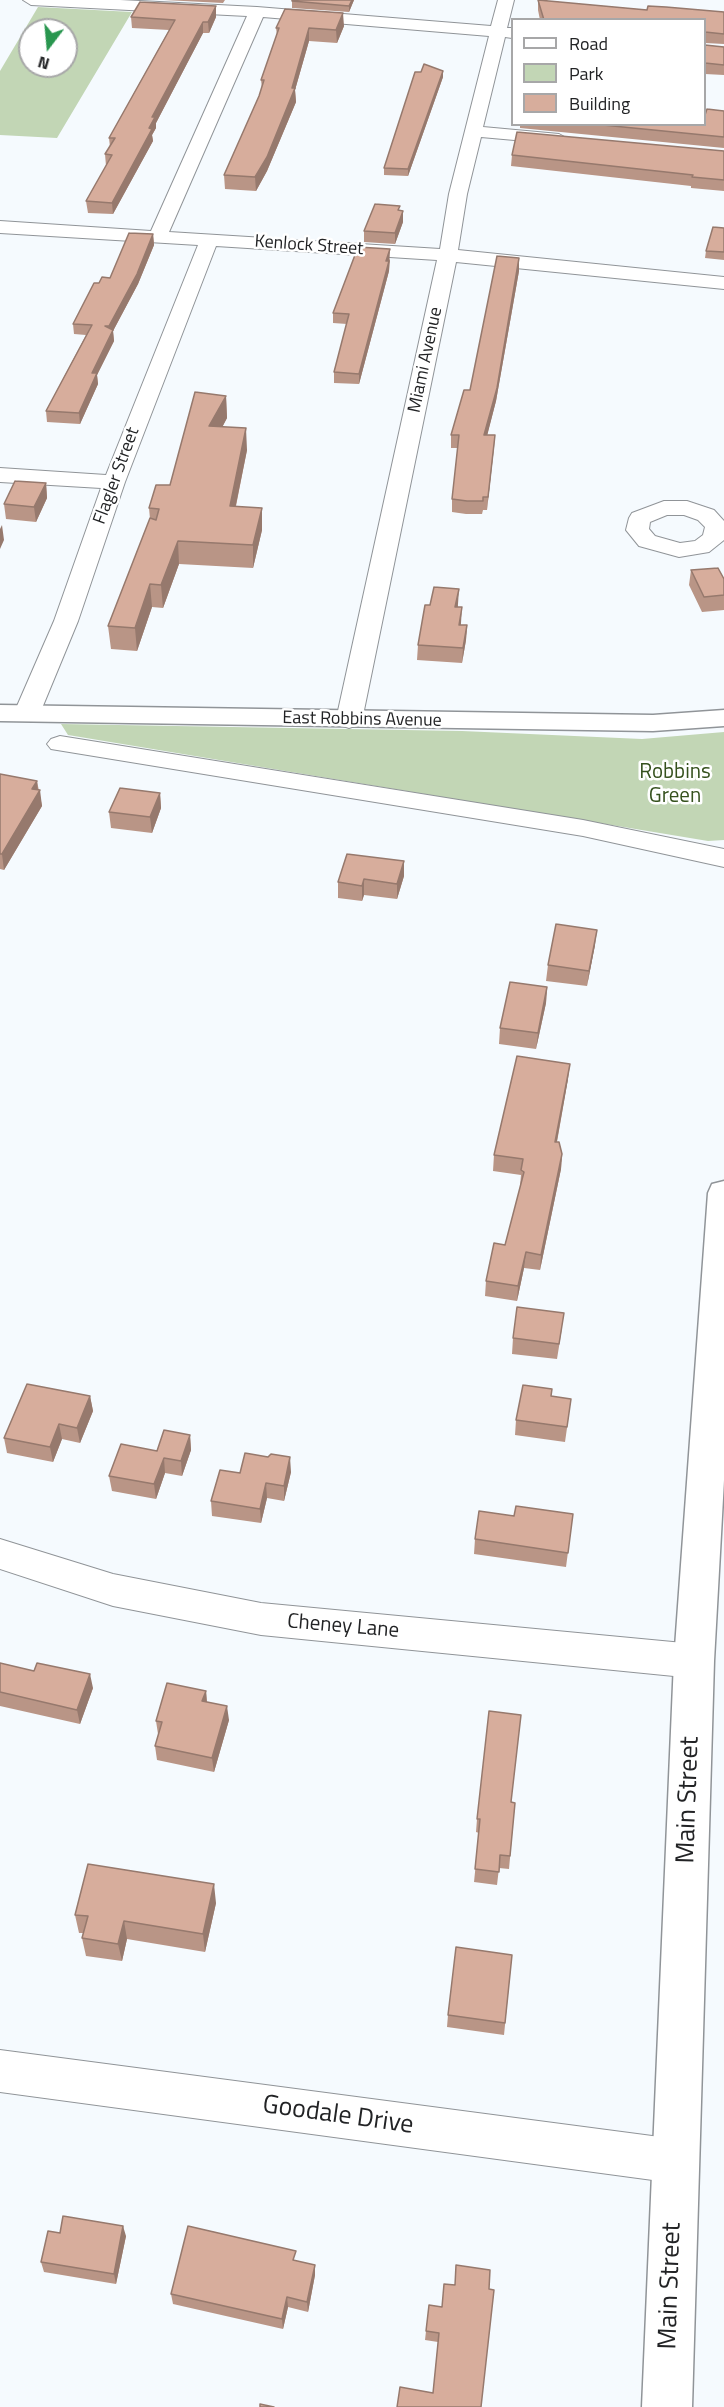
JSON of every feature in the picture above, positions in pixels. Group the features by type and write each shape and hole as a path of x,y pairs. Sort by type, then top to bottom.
{"main road":[{"name":"East Robbins Avenue","path":"0,713 653,723 724,718"},
{"name":"Main Street","path":"668,2407 694,1661 724,1193"}],"street":[{"path":"31,0 257,12 506,32"},
{"name":"Miami Avenue","path":"349,720 448,255 458,194 506,32 506,0"},
{"path":"158,236 257,12"},
{"path":"475,131 582,141"},
{"name":"Kenlock Street","path":"0,227 448,255 724,283"},
{"name":"Flagler Street","path":"27,713 66,621 114,482 209,240"},
{"path":"0,475 114,482"},
{"path":"60,744 203,758 583,828 724,858"},
{"name":"Cheney Lane","path":"0,1554 113,1590 261,1619 694,1661"},
{"name":"Goodale Drive","path":"0,2071 675,2161"}],"green space":[{"path":"38,7 132,12 57,138 0,135 0,71 18,41 18,78 78,78 78,18 31,18"},
{"name":"Robbins Green","path":"61,724 462,731 642,739 724,732 724,840 708,841 68,735"}],"building":[{"path":"292,0 352,0 349,6"},
{"path":"538,0 647,10 648,6 724,12 724,34 706,32 706,18 543,18"},
{"path":"140,2 216,6 208,22 203,22 152,117 155,117 149,128 152,129 112,203 86,201 112,155 105,154 115,138 109,138 175,20 131,17"},
{"path":"285,9 343,13 336,30 309,28 292,88 295,88 267,157 255,177 224,175 259,96 264,80 261,80 279,28 276,28"},
{"path":"706,45 724,47 724,65 706,63"},
{"path":"424,64 443,71 408,169 384,168 415,72 421,72"},
{"path":"707,109 724,111 724,137 613,126 706,126"},
{"path":"517,132 724,151 724,180 512,155"},
{"path":"375,204 400,206 398,210 403,211 395,233 364,231"},
{"path":"713,227 724,228 724,252 706,251"},
{"path":"129,233 153,234 137,274 109,326 105,326 113,330 92,373 97,373 79,413 46,411 92,325 73,324 94,283 99,283 102,277 110,278"},
{"path":"358,247 390,249 386,261 389,261 359,374 334,372 349,314 333,313"},
{"path":"497,256 519,258 497,388 484,435 495,435 488,497 483,497 483,501 452,499 459,435 451,435 464,390 470,390"},
{"path":"195,392 226,396 209,426 246,428 230,506 262,508 253,545 178,541 161,585 150,584 135,628 108,626 150,518 156,520 159,509 149,508 156,485 170,485"},
{"path":"15,481 46,483 34,507 4,504"},
{"path":"718,568 724,579 724,595 704,597 691,570"},
{"path":"434,587 459,589 455,607 462,607 459,625 467,625 463,648 418,645 425,605 430,605"},
{"path":"0,774 37,781 32,789 40,790 2,854 0,854"},
{"path":"120,788 160,793 150,817 109,812"},
{"path":"347,854 404,861 397,884 364,879 362,886 338,882"},
{"path":"556,924 597,930 589,971 548,965"},
{"path":"510,982 547,987 538,1033 500,1028"},
{"path":"517,1056 570,1064 555,1142 559,1142 562,1154 541,1255 526,1252 518,1286 486,1281 494,1243 505,1245 524,1172 521,1170 523,1159 494,1155"},
{"path":"517,1307 564,1313 559,1344 513,1338"},
{"path":"27,1384 90,1396 77,1428 59,1424 50,1447 4,1438"},
{"path":"523,1385 552,1389 551,1396 571,1399 567,1427 516,1420"},
{"path":"164,1430 190,1435 181,1461 164,1458 154,1484 109,1476 121,1444 157,1451"},
{"path":"245,1453 268,1457 271,1454 290,1457 284,1486 266,1483 260,1509 211,1501 220,1470 240,1473"},
{"path":"516,1506 573,1514 568,1553 475,1539 479,1511 514,1516"},
{"path":"0,1663 34,1671 37,1663 90,1674 77,1710 0,1692"},
{"path":"167,1683 206,1691 202,1701 227,1706 212,1758 155,1746 162,1722 156,1721"},
{"path":"489,1711 521,1715 511,1802 515,1803 510,1856 500,1855 499,1872 475,1869 480,1819 477,1819"},
{"path":"88,1864 214,1884 203,1934 124,1921 118,1944 82,1938 88,1916 75,1915"},
{"path":"456,1947 512,1955 505,2023 448,2015"},
{"path":"63,2216 123,2226 114,2274 41,2262 48,2231 60,2233"},
{"path":"188,2226 296,2251 293,2260 315,2265 307,2302 287,2297 282,2319 171,2294"},
{"path":"456,2265 490,2270 489,2289 494,2290 481,2407 397,2407 400,2387 433,2393 439,2333 426,2331 429,2305 442,2307 444,2284 455,2285"}]}
